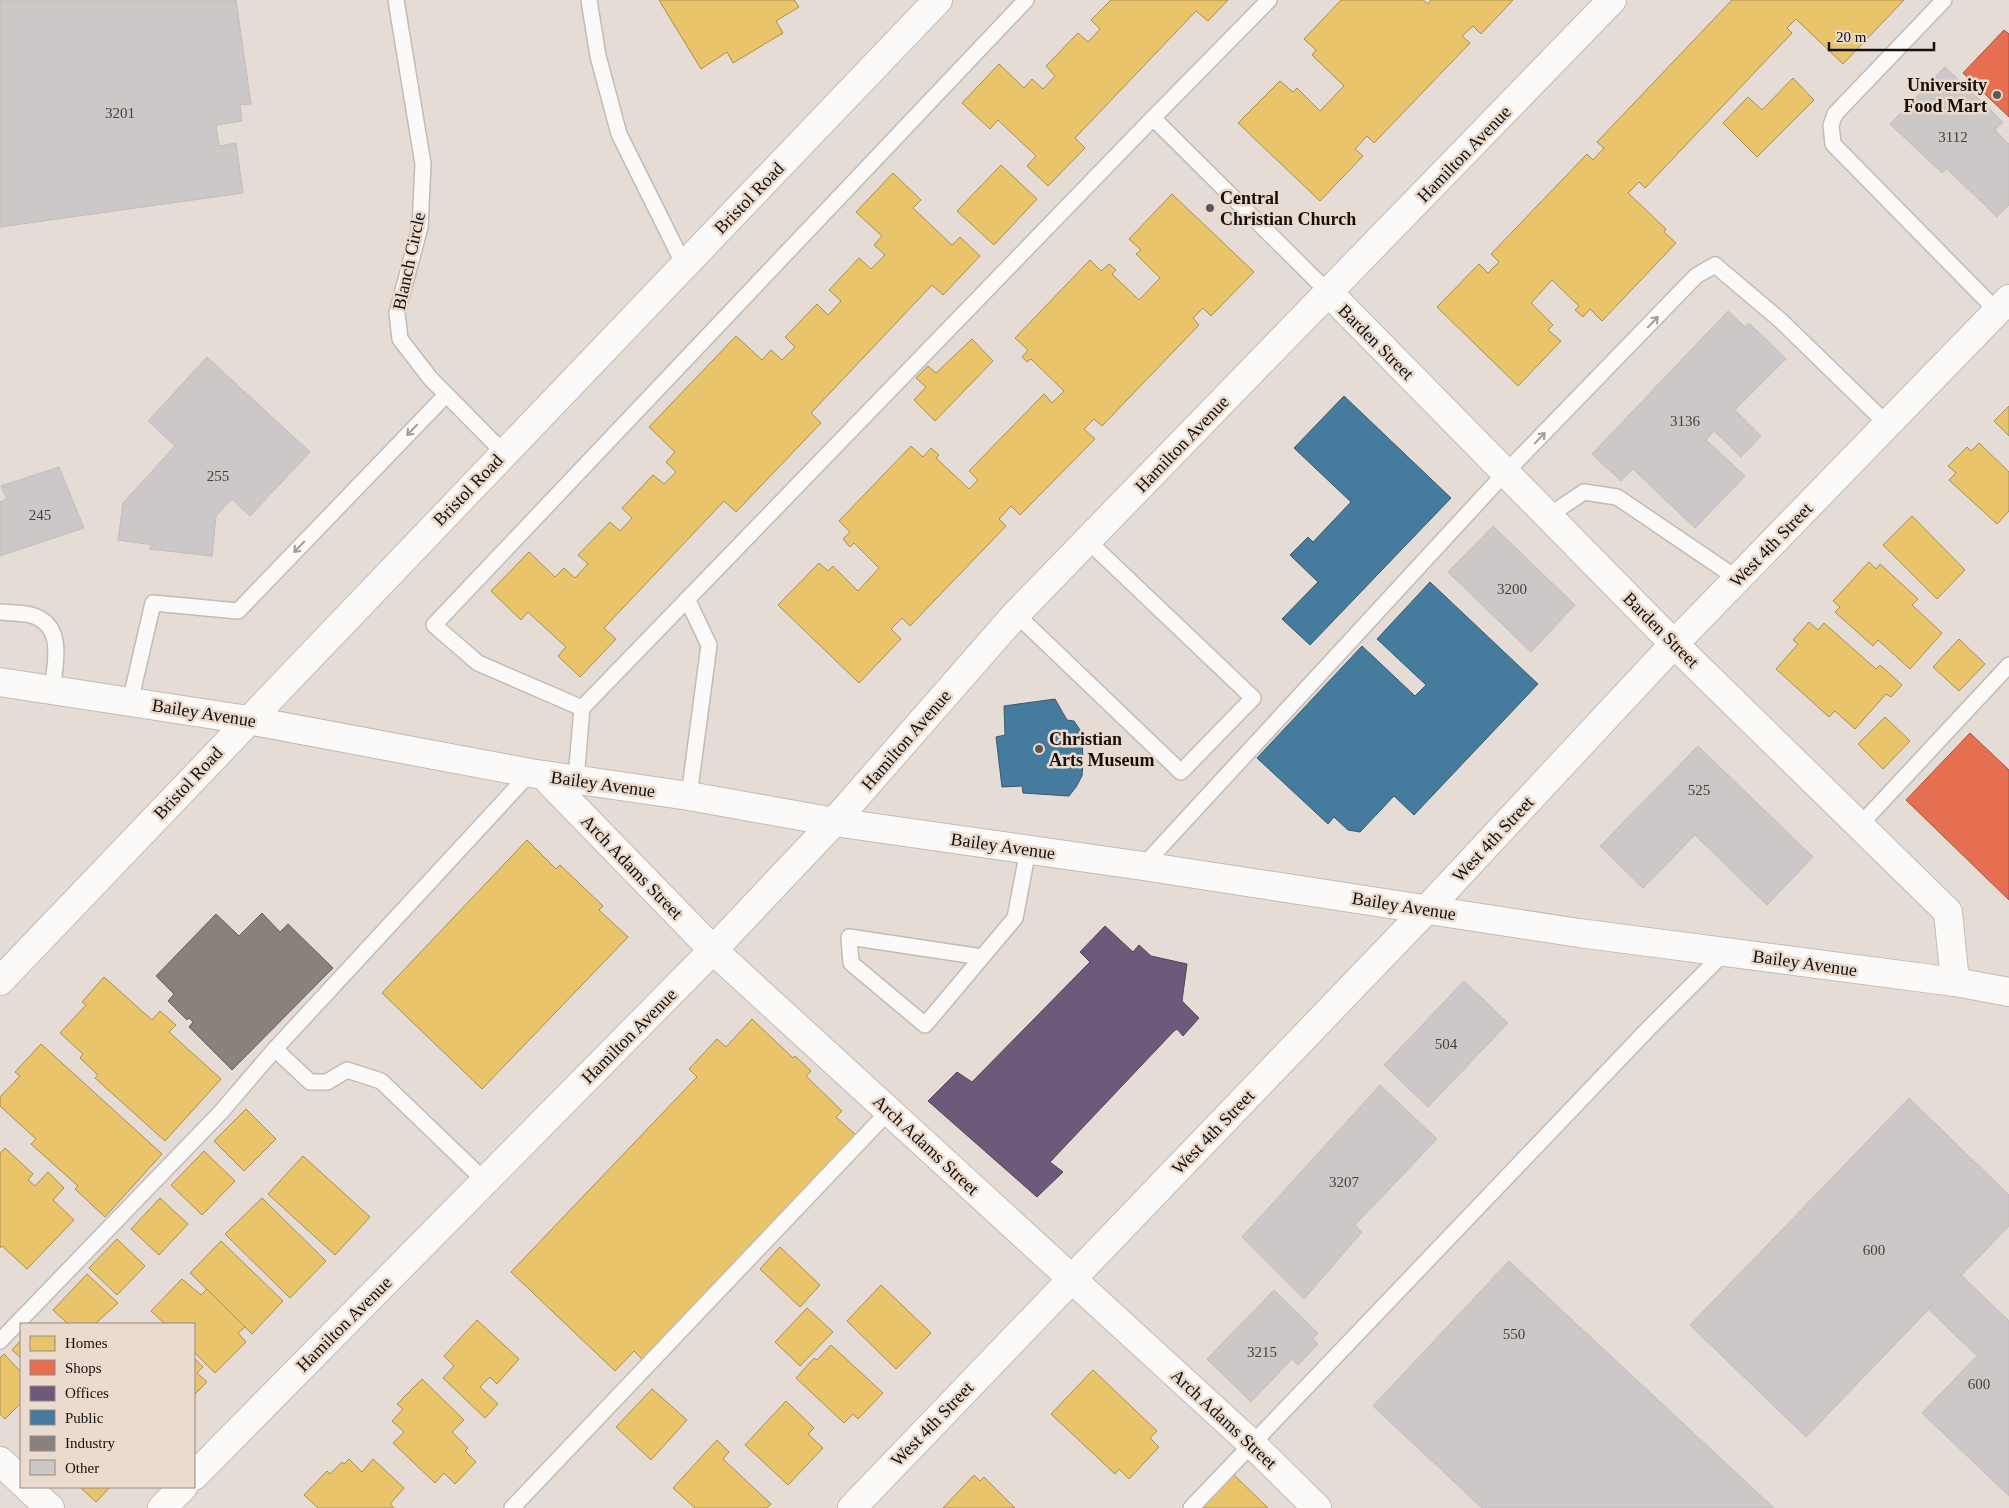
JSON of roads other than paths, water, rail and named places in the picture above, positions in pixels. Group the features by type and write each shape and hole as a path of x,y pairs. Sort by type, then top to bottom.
{"street":[{"name":"Bristol Road","path":"0,981 938,0"},
{"name":"Hamilton Avenue","path":"195,1475 713,950 834,822 1016,614 1612,0"},
{"name":"Barden Street","path":"1329,293 1674,644 1948,912 1955,982"},
{"name":"West 4th Street","path":"852,1508 1427,909 1674,644 2003,305"},
{"name":"Bailey Avenue","path":"0,682 248,720 536,774 689,796 834,822 1143,866 1579,933 1955,982 2009,992"},
{"name":"Arch Adams Street","path":"536,774 713,950 1252,1444 1317,1508"},
{"path":"0,1461 20,1480"},
{"path":"29,1488 50,1508"},
{"path":"162,1508 182,1488"}],"lane":[{"name":"Blanch Circle","path":"396,0 423,164 420,227 397,313 400,339 430,378 504,453"},
{"path":"589,0 598,56 619,134 684,264"},
{"path":"582,708 478,662 434,625 1026,0"},
{"path":"576,779 582,708 1269,0"},
{"path":"1944,0 1835,114 1831,125 1833,144 2003,305"},
{"path":"1153,118 1329,293"},
{"path":"1143,866 1506,473 1696,276 1715,265 1780,320 1888,424"},
{"path":"130,702 153,603 238,611 446,395"},
{"path":"1548,516 1584,492 1617,497 1738,579"},
{"path":"1016,614 1181,772 1194,759 1253,698 1088,541"},
{"path":"686,599 709,645 689,796"},
{"path":"0,612 33,616 48,625 57,641 52,690"},
{"path":"1860,825 2009,665"},
{"path":"0,1341 221,1112 275,1049 536,774"},
{"path":"982,958 849,937 851,963 925,1025 982,958 1015,918 1028,850"},
{"path":"1191,1508 1643,1034 1725,952"},
{"path":"275,1049 310,1082 327,1082 346,1070 381,1081 485,1181"},
{"path":"512,1508 889,1111"}],"place":[{"name":"University Food Mart","path":"1997,95"},
{"name":"Central Christian Church","path":"1210,208"},
{"name":"Christian Arts Museum","path":"1039,749"}]}
